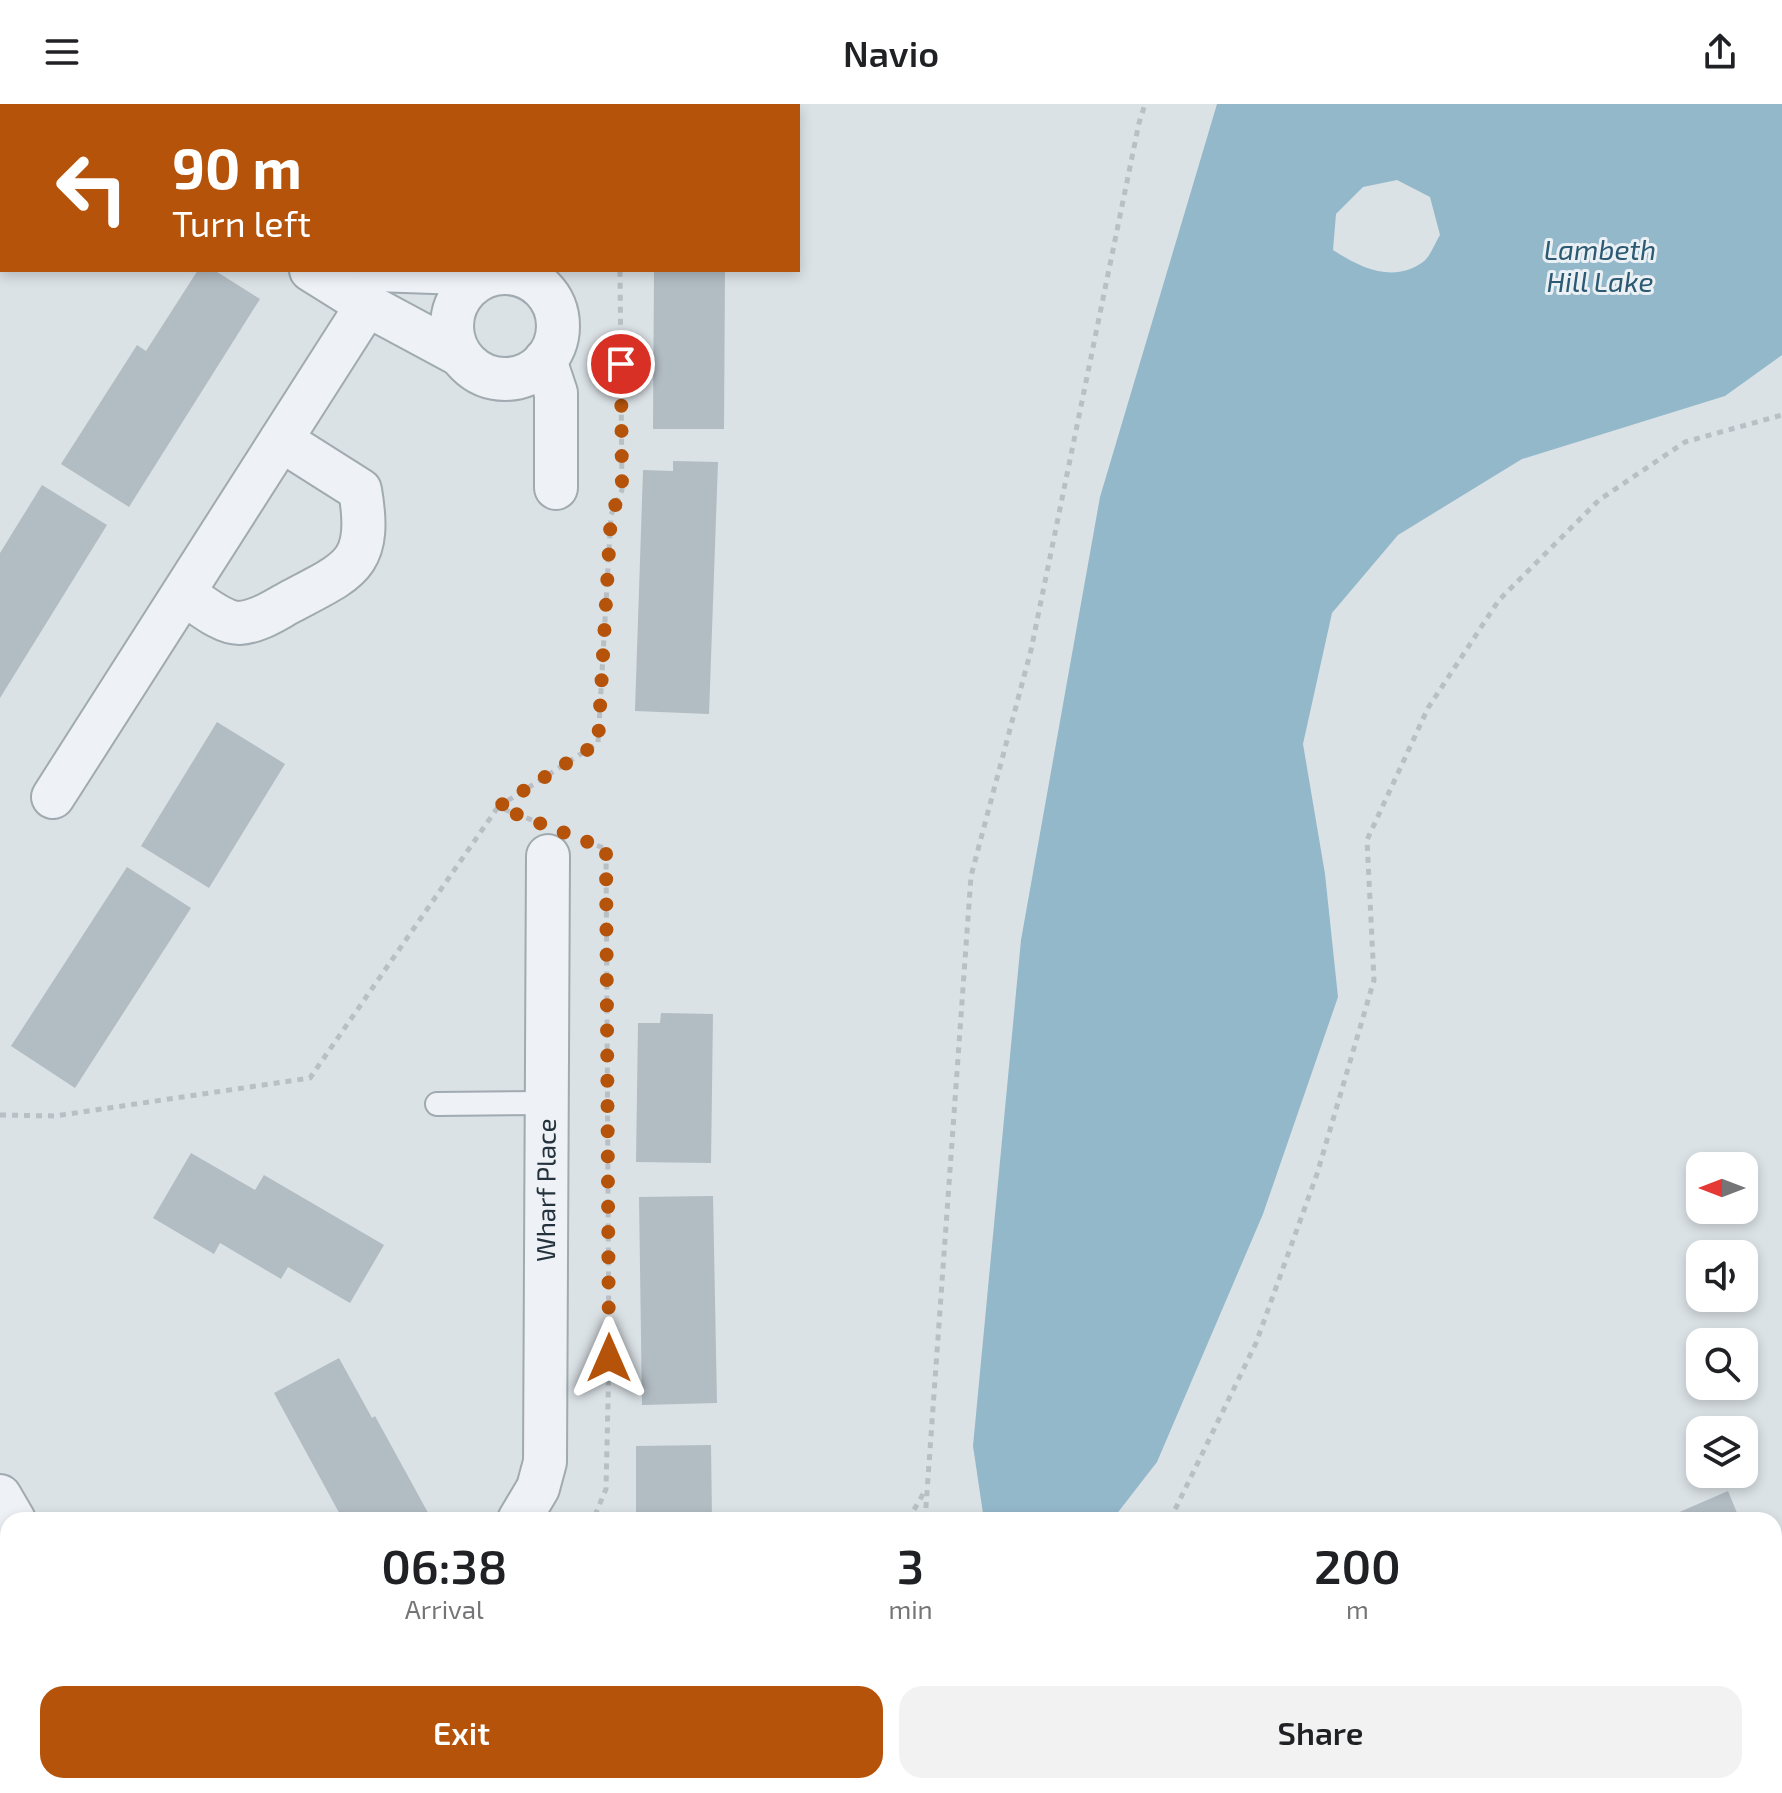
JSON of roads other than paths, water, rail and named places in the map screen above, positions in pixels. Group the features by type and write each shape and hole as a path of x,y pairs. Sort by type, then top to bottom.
{"street":[{"path":"318,272 371,288 485,375 501,379 533,371 545,360 554,345 558,329 556,312 549,297 538,285 524,277 508,273 492,274 371,288"},
{"path":"460,355 452,323 455,306 476,281 492,274"},
{"path":"53,797 281,440 371,288"},
{"path":"545,360 556,393 556,488"},
{"path":"184,594 219,616 237,623 258,619 344,573 359,552 366,524 360,490 281,440"},
{"name":"Wharf Place","path":"524,1512 538,1488 545,1462 547,1103 555,839"}],"lane":[{"path":"437,1104 547,1103"}],"water":[{"name":"Lambeth Hill Lake","path":"1217,104 1782,104 1782,355 1725,396 1522,459 1398,535 1332,613 1303,744 1325,874 1338,997 1263,1214 1157,1462 1118,1512 983,1512 973,1446 1021,940 1100,497","holes":["1397,180 1430,197 1440,235 1426,260 1400,272 1376,271 1333,250 1336,214 1363,187"]}]}
